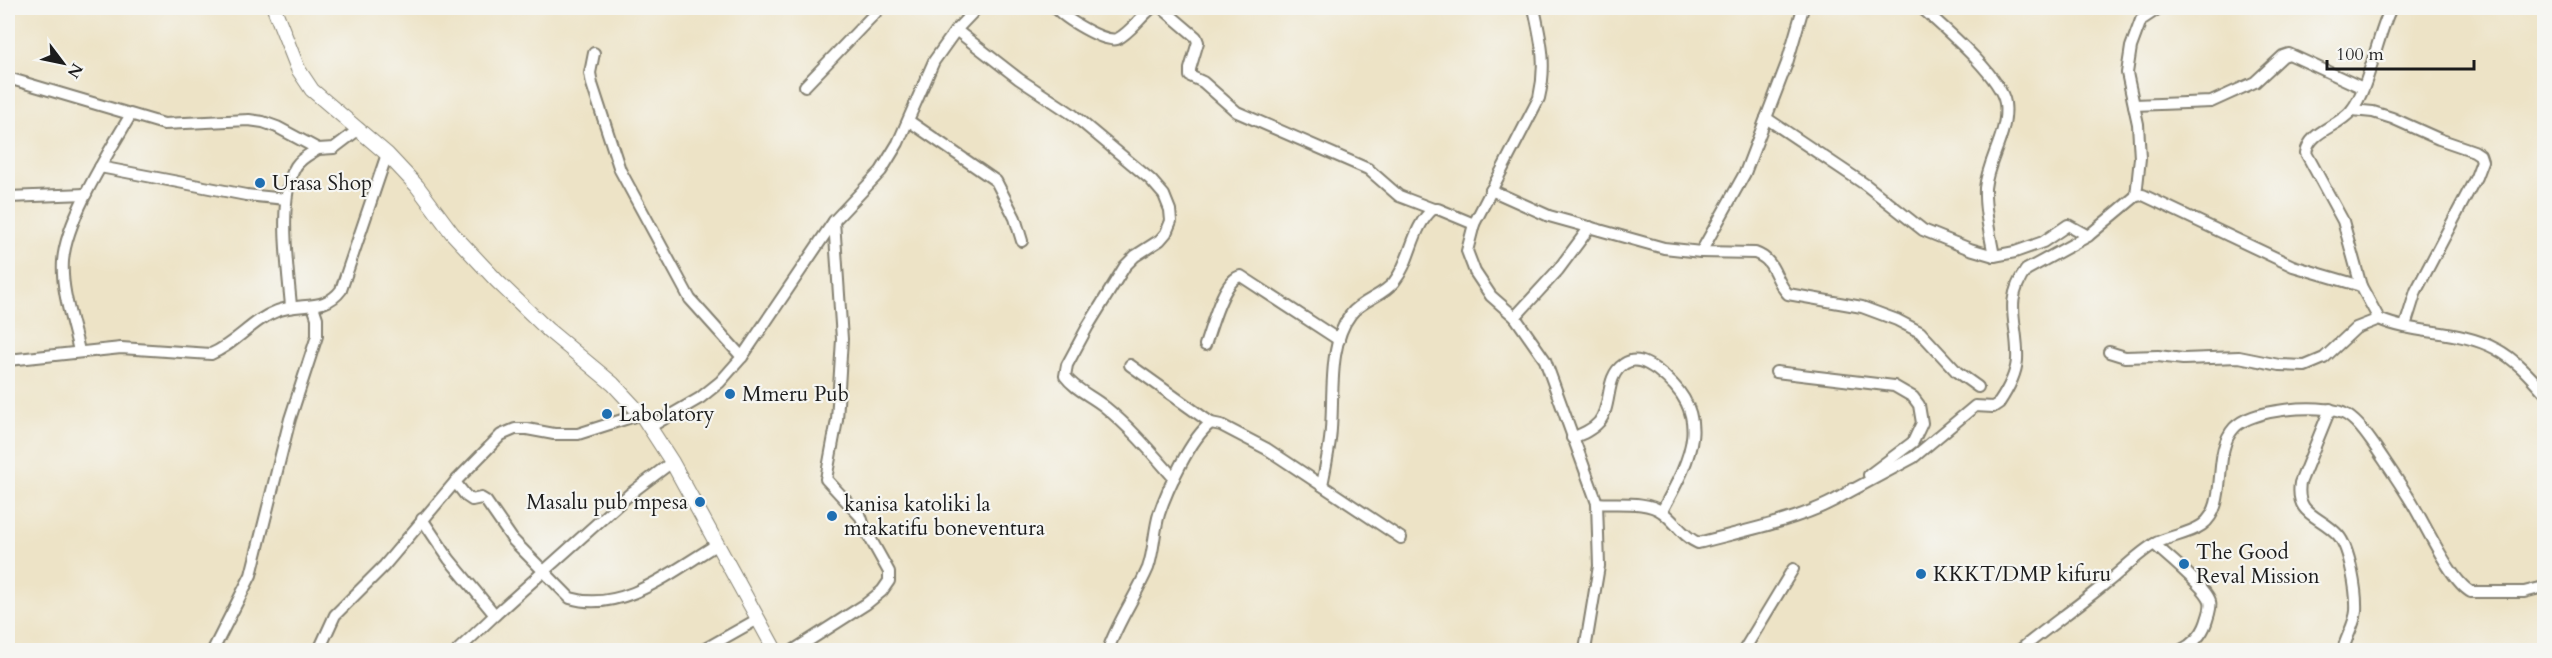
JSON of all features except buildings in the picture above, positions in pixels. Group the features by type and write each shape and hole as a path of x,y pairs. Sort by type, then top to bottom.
{"street":[{"path":"274,8 298,69 312,90 387,154 417,186 452,233 497,281 548,330 613,384 641,414 672,462 775,651"},
{"path":"805,86 880,8"},
{"path":"650,428 700,398 720,382 742,357 834,221 880,171 909,121 934,61 956,30 977,8"},
{"path":"1056,8 1066,18 1109,40 1117,39 1152,8"},
{"path":"1162,8 1196,37 1198,42 1190,76 1203,82 1238,112 1368,169 1399,196 1474,224"},
{"path":"1534,8 1542,49 1544,75 1539,98 1474,224 1467,251 1475,272 1491,296 1515,317 1545,360 1597,503 1599,566 1585,651"},
{"path":"1701,252 1745,173 1787,63 1803,8"},
{"path":"1922,8 1996,82 2005,103 2004,123 1985,186 1987,217 1994,256"},
{"path":"2136,196 2140,158 2138,124 2127,73 2131,47 2141,20 2158,8"},
{"path":"2379,319 2361,286 2343,221 2306,153 2307,145 2312,138 2352,110 2363,88 2383,24 2391,8"},
{"path":"956,30 1019,80 1072,114 1151,180 1164,195 1170,210 1170,227 1160,240 1135,255 1125,266 1088,326 1067,365 1065,376 1070,383 1104,406 1174,478"},
{"path":"594,53 590,73 592,84 620,170 690,299 742,357"},
{"path":"2134,105 2211,102 2255,82 2283,56 2289,54 2363,88"},
{"path":"8,78 75,96 130,116 164,124 249,120 263,122 318,149 334,148 359,129"},
{"path":"2352,110 2373,112 2392,118 2439,139 2474,151 2480,155 2482,161 2476,177 2416,291 2405,326"},
{"path":"79,351 65,286 63,261 67,238 86,194 130,116"},
{"path":"1766,118 1866,185 1923,230 1970,249 1994,256 2030,247 2068,225 2088,236"},
{"path":"909,121 996,181 1016,218 1022,241"},
{"path":"291,306 286,243 286,199 291,177 297,164 318,149"},
{"path":"8,360 121,348 211,354 223,349 255,322 274,312 291,306 313,306 330,302 341,290 387,154"},
{"path":"100,167 246,195 286,199"},
{"path":"1491,190 1549,216 1664,248 1701,252 1755,253 1763,256 1771,263 1788,294 1862,307 1897,320 1920,332 1957,372 1978,387"},
{"path":"8,197 86,194"},
{"path":"1597,503 1645,506 1662,511 1689,539 1698,543 1804,512 1914,457 1975,406 1993,407 1999,403 2017,363 2012,308 2014,290 2026,270 2088,236 2136,196 2143,195 2293,266 2361,286"},
{"path":"1322,485 1330,440 1334,371 1339,339 1351,314 1394,282 1403,266 1419,225 1433,209"},
{"path":"794,651 866,604 882,591 889,581 889,572 865,529 861,517 826,479 837,420 842,339 834,221"},
{"path":"1515,317 1558,270 1590,227"},
{"path":"1205,345 1224,293 1231,281 1241,276 1339,339"},
{"path":"213,651 251,575 290,419 317,336 317,318 313,306"},
{"path":"2109,352 2125,357 2158,356 2183,359 2239,357 2279,365 2305,366 2324,358 2356,328 2379,319 2472,340 2495,348 2519,364 2544,392"},
{"path":"1572,438 1592,429 1599,423 1613,377 1620,367 1635,360 1657,370 1685,396 1691,411 1693,429 1691,447 1683,472 1662,511"},
{"path":"1130,365 1211,423 1221,425 1267,449 1401,538"},
{"path":"1776,372 1894,386 1913,397 1919,405 1923,423 1913,442 1848,492"},
{"path":"2330,409 2298,492 2299,501 2306,510 2339,536 2351,568 2356,612 2343,651"},
{"path":"2020,651 2154,544 2202,525 2211,516 2216,503 2224,443 2234,428 2247,418 2269,412 2330,409 2344,413 2365,433 2410,498 2454,577 2464,589 2471,592 2524,592 2544,587"},
{"path":"319,651 335,615 384,566 455,482 501,435 515,429 578,434 641,414"},
{"path":"1108,651 1114,631 1148,566 1159,513 1174,478 1203,429 1211,423"},
{"path":"458,651 632,493 672,462"},
{"path":"455,482 472,500 481,498 486,501 513,540 570,598 580,601 622,598 654,582 716,544"},
{"path":"422,519 449,559 495,615"},
{"path":"2154,544 2204,591 2211,601 2209,616 2203,632 2181,651"},
{"path":"1744,651 1793,569"},
{"path":"703,651 758,619"}],"place":[{"name":"Urasa Shop","path":"260,183"},
{"name":"Mmeru Pub","path":"730,394"},
{"name":"Labolatory","path":"607,414"},
{"name":"Masalu pub mpesa","path":"700,502"},
{"name":"kanisa katoliki la mtakatifu boneventura","path":"832,516"},
{"name":"The Good Reval Mission","path":"2184,564"},
{"name":"KKKT/DMP kifuru","path":"1921,574"}]}
